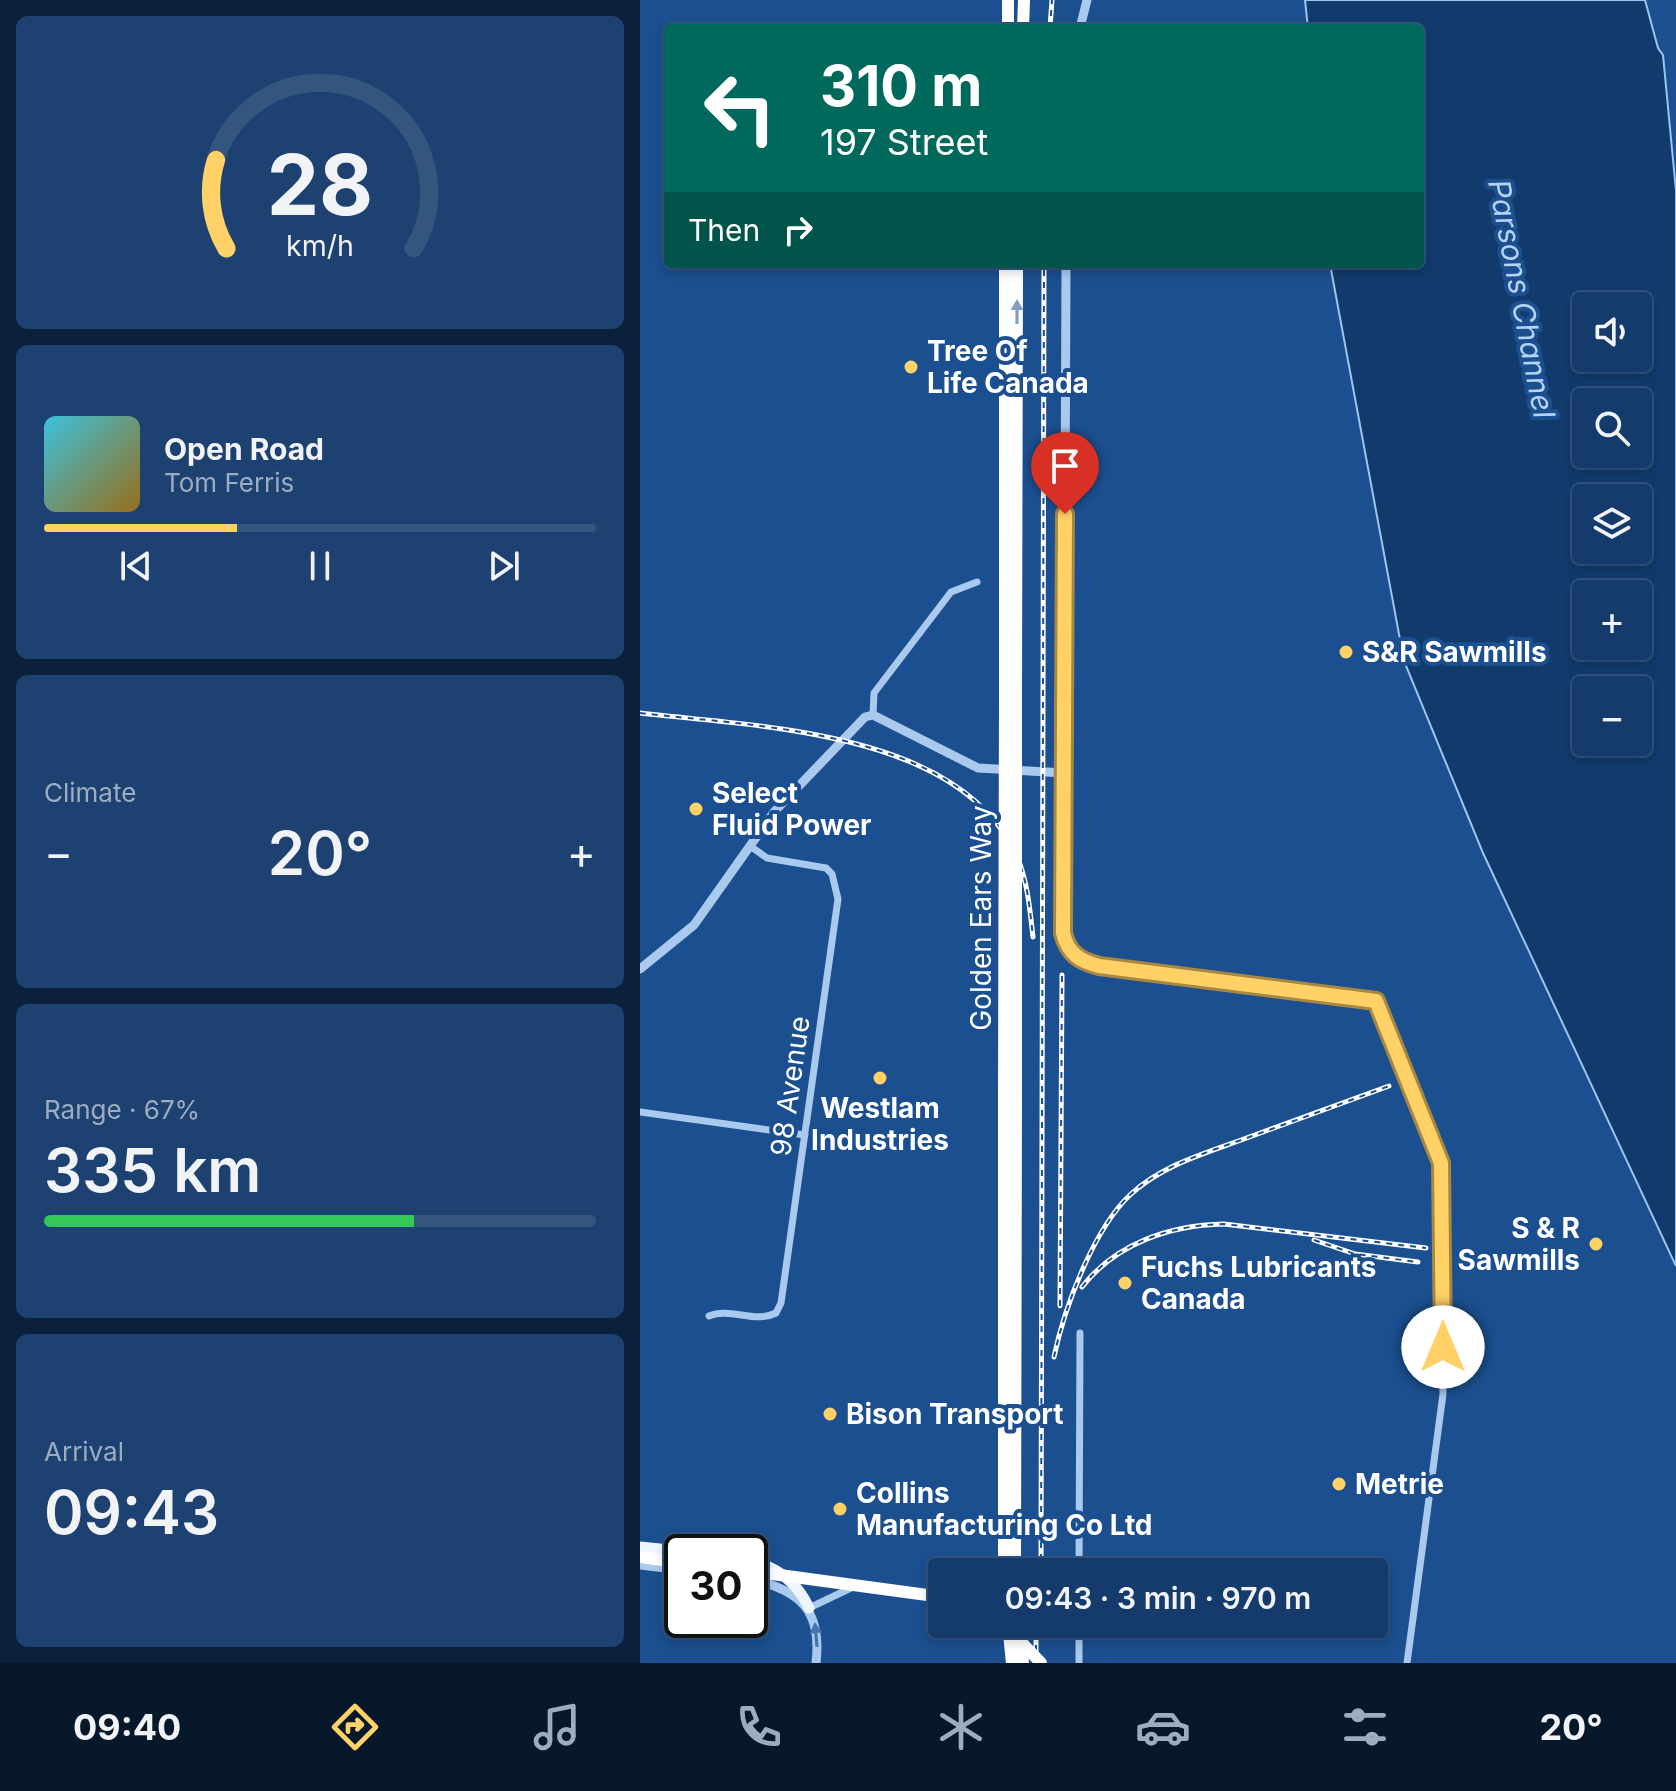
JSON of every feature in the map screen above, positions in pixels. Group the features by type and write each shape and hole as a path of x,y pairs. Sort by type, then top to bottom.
{"highway":[{"path":"1008,0 1008,24"},
{"path":"1023,24 1024,0"},
{"name":"Golden Ears Way","path":"1005,268 1011,698"},
{"name":"Golden Ears Way","path":"1006,1558 1017,268"},
{"name":"Golden Ears Way","path":"1008,1544 1012,1558"},
{"path":"640,1557 664,1560"},
{"path":"768,1573 928,1595"},
{"path":"1008,1638 1012,1663"},
{"path":"1019,1638 1041,1663"},
{"path":"1020,1638 1023,1663"}],"main road":[{"path":"640,1547 664,1549"},
{"path":"768,1567 779,1571 795,1584 809,1608"}],"street":[{"path":"1081,24 1087,0"},
{"path":"1066,268 1063,933 1072,954 1099,966 1376,1001 1441,1163 1443,1394 1407,1663"},
{"path":"873,715 874,693 951,592 977,582"},
{"path":"873,715 978,768 1064,773"},
{"path":"640,969 694,925 774,812 857,722 873,715"},
{"name":"98 Avenue","path":"709,1316 719,1312 763,1318 776,1313 781,1303 838,899 832,874 826,868 767,858 750,846"},
{"path":"640,1112 805,1135"},
{"path":"1079,1558 1080,1333"},
{"path":"640,1565 664,1568"},
{"path":"809,1608 859,1584"},
{"path":"768,1585 809,1608 818,1628 816,1663"},
{"path":"1079,1638 1079,1663"}],"water":[{"name":"Parsons Channel","path":"1305,0 1645,0 1658,48 1663,55 1676,191 1676,1266 1483,853 1404,661 1331,268 1424,268 1424,24 1308,24"}],"railway":[{"path":"1050,24 1052,0"},
{"path":"1041,1558 1044,268"},
{"path":"640,713 797,731 853,743 905,760 952,784 991,816 1018,859 1033,937"},
{"path":"1060,1306 1062,975"},
{"path":"1054,1357 1073,1293 1093,1248 1117,1209 1144,1183 1188,1159 1389,1086"},
{"path":"1082,1287 1111,1259 1128,1248 1165,1233 1204,1225 1224,1224 1426,1248"},
{"path":"1314,1240 1355,1254 1418,1262"},
{"path":"1036,1638 1036,1663"}],"place":[{"name":"Tree Of Life Canada","path":"911,367"},
{"name":"S&R Sawmills","path":"1346,652"},
{"name":"Select Fluid Power","path":"696,809"},
{"name":"Westlam Industries","path":"880,1078"},
{"name":"S & R Sawmills","path":"1596,1244"},
{"name":"Fuchs Lubricants Canada","path":"1125,1283"},
{"name":"Bison Transport","path":"830,1414"},
{"name":"Metrie","path":"1339,1484"},
{"name":"Collins Manufacturing Co Ltd","path":"840,1509"}],"route":[{"path":"1065,514 1062,831 1063,933 1068,948 1081,960 1099,966 1376,1001 1441,1163 1443,1347"}]}
